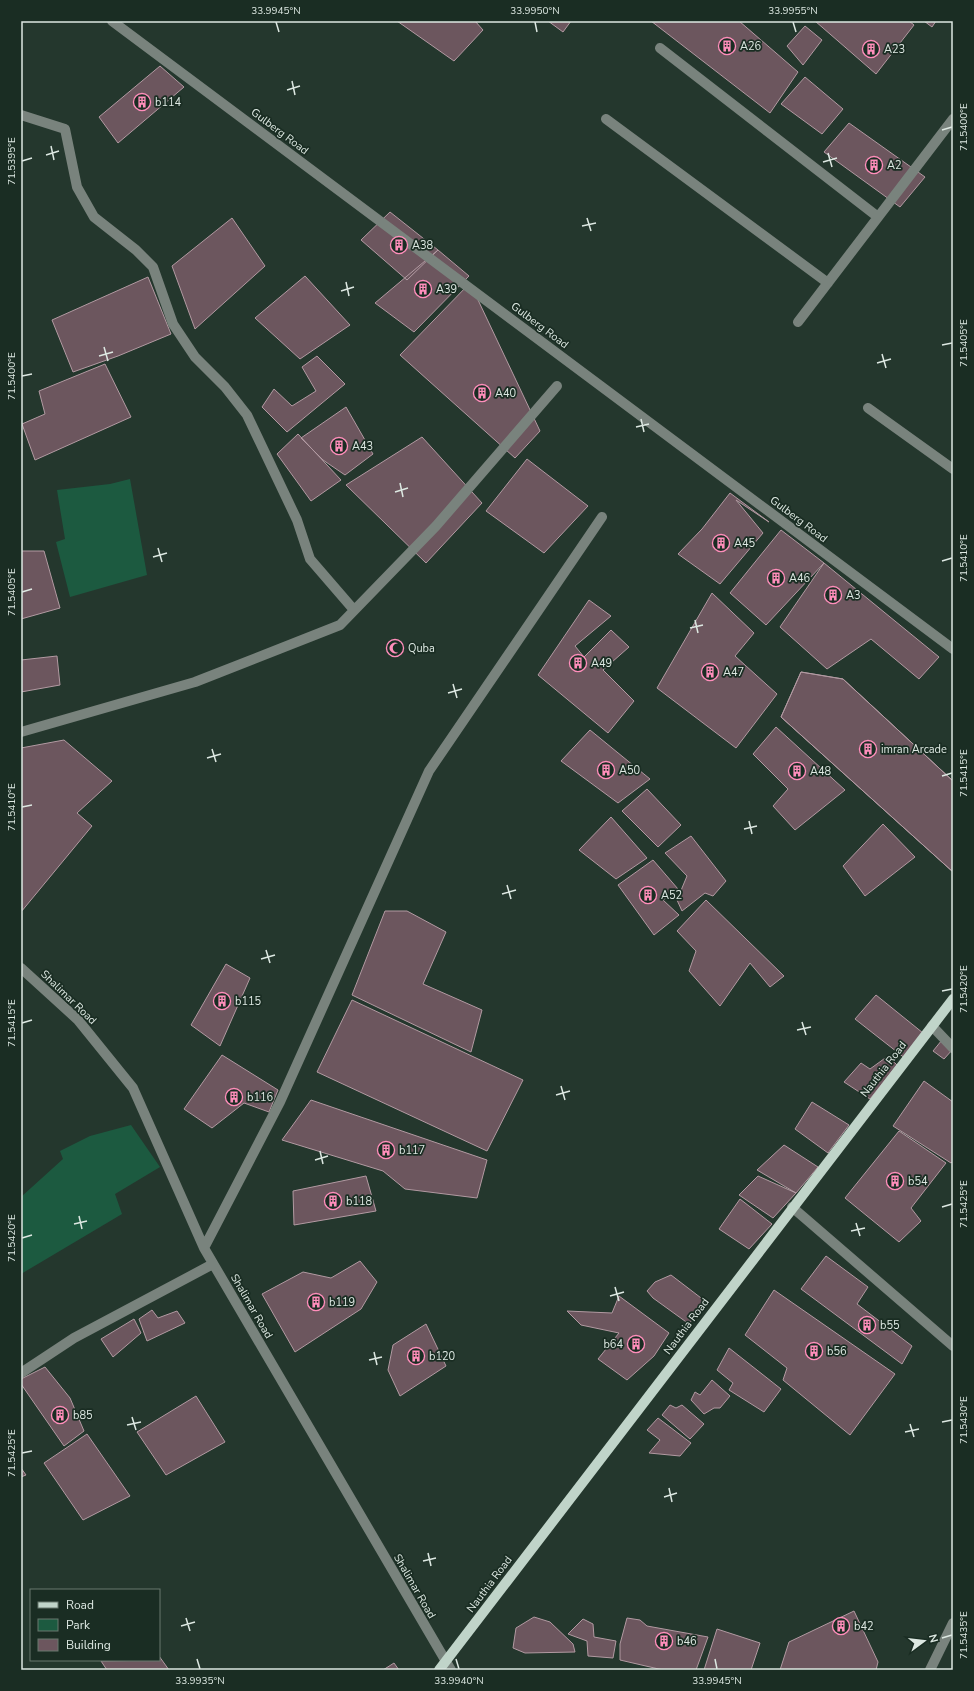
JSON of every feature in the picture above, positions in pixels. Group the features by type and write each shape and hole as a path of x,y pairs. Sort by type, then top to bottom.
{"main road":[{"name":"Nauthia Road","path":"445,1667 792,1207 953,999"}],"street":[{"name":"Gulberg Road","path":"112,21 953,649"},
{"path":"660,48 878,217"},
{"path":"21,115 65,129 77,187 94,217 136,250 153,268 173,324 195,357 225,387 247,415 297,520 310,559 354,610"},
{"path":"606,118 828,283"},
{"path":"798,322 953,119"},
{"path":"21,732 195,682 340,625 436,526 557,386"},
{"path":"868,408 953,469"},
{"path":"204,1248 280,1102 428,771 602,517"},
{"name":"Shalimar Road","path":"21,968 78,1020 133,1088 204,1248 445,1667"},
{"path":"932,1026 953,1048"},
{"path":"792,1207 953,1346"},
{"path":"21,1373 74,1338 213,1264"},
{"path":"930,1670 953,1624"}],"green space":[{"path":"130,479 147,575 70,597 56,542 65,539 57,490 110,484"},
{"path":"131,1125 160,1167 115,1194 122,1214 21,1274 21,1197 63,1159 60,1151 90,1136"}],"building":[{"path":"397,21 475,21 483,30 454,61"},
{"path":"548,21 571,21 563,32"},
{"name":"A26","path":"651,21 739,21 798,72 770,113"},
{"name":"A23","path":"815,21 909,21 914,25 876,74"},
{"path":"924,21 936,21 932,27"},
{"path":"805,26 822,40 803,65 787,46"},
{"name":"b114","path":"160,66 184,87 118,143 99,117"},
{"path":"805,77 843,109 822,134 781,104"},
{"name":"A2","path":"849,123 925,177 900,207 824,152"},
{"name":"A38","path":"390,212 438,250 407,280 361,240"},
{"path":"232,218 265,266 195,329 172,266"},
{"name":"A39","path":"438,250 469,276 414,332 375,303"},
{"path":"305,276 350,325 300,359 255,318"},
{"path":"148,277 171,334 118,356 73,372 52,320"},
{"name":"A40","path":"470,283 540,431 515,458 400,355"},
{"path":"317,356 345,384 287,432 262,407 274,389 292,406 316,391 302,367"},
{"path":"105,364 131,417 35,460 22,424 45,414 39,391"},
{"name":"A43","path":"346,407 373,454 345,475 323,460 301,438"},
{"path":"298,434 341,480 311,501 277,454"},
{"path":"422,437 482,503 426,563 346,485"},
{"path":"527,459 588,506 544,553 486,511"},
{"name":"A45","path":"730,493 769,522 736,500 763,533 720,584 678,554 702,529"},
{"name":"A46","path":"781,530 824,563 766,625 730,593"},
{"path":"21,551 44,551 60,608 21,619"},
{"name":"A3","path":"824,563 939,657 919,679 871,639 827,669 780,627"},
{"name":"A47","path":"712,593 754,633 735,656 777,694 736,748 657,688"},
{"name":"A49","path":"589,600 611,616 575,646 584,657 611,630 629,647 603,670 634,701 608,733 538,675"},
{"path":"57,656 60,685 21,692 21,660"},
{"name":"imran Arcade","path":"801,672 843,679 953,781 953,872 781,717"},
{"name":"imran Arcade","path":"801,672 843,679 953,781 953,872 781,717"},
{"name":"A48","path":"776,727 845,790 795,830 773,806 788,789 753,754"},
{"name":"A50","path":"590,730 650,779 618,803 561,761"},
{"path":"64,740 112,781 77,813 92,826 21,912 21,748"},
{"path":"647,789 681,825 658,847 622,811"},
{"path":"611,817 647,858 616,879 579,850"},
{"path":"883,824 915,857 865,896 843,866"},
{"path":"691,836 726,881 713,896 705,893 682,911 677,900 687,876 665,853"},
{"name":"A52","path":"653,860 678,889 663,900 679,915 654,935 618,885"},
{"path":"706,900 784,976 770,987 750,963 720,1006 689,971 696,951 677,931"},
{"path":"385,911 407,911 446,932 423,984 482,1010 471,1052 352,995"},
{"name":"b115","path":"226,964 250,978 220,1046 191,1025"},
{"path":"876,995 923,1033 906,1059 855,1019"},
{"path":"352,1000 523,1080 487,1151 317,1072"},
{"path":"942,1040 953,1049 944,1059 933,1051"},
{"name":"b116","path":"222,1055 278,1090 269,1112 244,1103 212,1128 184,1109"},
{"path":"888,1056 897,1065 870,1099 844,1082 861,1063 870,1069"},
{"path":"924,1081 953,1102 953,1161 951,1163 893,1126"},
{"name":"b117","path":"311,1100 487,1160 477,1198 405,1189 383,1171 282,1140"},
{"path":"812,1102 849,1125 828,1153 795,1129"},
{"name":"b54","path":"899,1131 946,1163 911,1208 921,1221 899,1242 845,1198"},
{"path":"784,1145 818,1167 796,1193 757,1170"},
{"name":"b118","path":"366,1176 376,1211 294,1225 293,1191"},
{"path":"758,1176 796,1193 773,1218 739,1195"},
{"path":"740,1199 772,1224 749,1249 719,1229"},
{"name":"b55","path":"826,1256 868,1287 857,1304 912,1346 902,1364 801,1289"},
{"name":"b119","path":"360,1261 377,1282 361,1309 295,1352 262,1294 303,1272 331,1278"},
{"path":"671,1275 705,1301 689,1324 653,1298 647,1291 655,1282"},
{"name":"b56","path":"774,1290 895,1374 850,1435 783,1380 787,1368 745,1335"},
{"name":"b64","path":"619,1296 669,1333 654,1356 627,1380 598,1359 619,1333 581,1325 567,1311 612,1313"},
{"path":"152,1310 158,1318 177,1311 185,1323 147,1341 139,1319"},
{"path":"134,1319 141,1333 113,1357 101,1339"},
{"name":"b120","path":"426,1324 446,1366 400,1396 388,1370 393,1345"},
{"path":"729,1348 781,1389 764,1412 729,1390 733,1383 717,1370"},
{"name":"b85","path":"45,1367 70,1398 84,1431 64,1446 21,1384 21,1379"},
{"path":"712,1380 730,1396 720,1408 714,1408 704,1414 691,1400 695,1392 700,1395"},
{"path":"196,1396 225,1442 166,1475 137,1432"},
{"path":"670,1405 676,1408 682,1405 704,1424 690,1439 662,1415"},
{"path":"658,1418 691,1443 680,1456 649,1453 660,1440 647,1430"},
{"path":"87,1434 130,1496 83,1520 44,1463"},
{"path":"21,1468 26,1475 21,1477"},
{"name":"b42","path":"854,1611 878,1662 876,1670 780,1670 789,1642"},
{"path":"534,1617 550,1622 573,1644 575,1652 525,1653 513,1648 516,1628"},
{"name":"b46","path":"627,1618 640,1620 647,1626 708,1637 696,1670 663,1670 620,1660 620,1644"},
{"path":"583,1619 593,1624 594,1637 616,1641 613,1658 588,1656 587,1641 568,1634"},
{"path":"717,1629 760,1643 751,1670 704,1670"},
{"path":"160,1657 169,1670 107,1670 101,1661 160,1661"},
{"path":"394,1663 399,1670 383,1670"}],"place":[{"name":"A26","path":"727,46"},
{"name":"A23","path":"871,49"},
{"name":"b114","path":"142,102"},
{"name":"A2","path":"874,165"},
{"name":"A38","path":"399,245"},
{"name":"A39","path":"423,289"},
{"name":"A40","path":"482,393"},
{"name":"A43","path":"339,446"},
{"name":"A45","path":"721,543"},
{"name":"A46","path":"776,578"},
{"name":"A3","path":"833,595"},
{"name":"Quba","path":"395,648"},
{"name":"A49","path":"578,663"},
{"name":"A47","path":"710,672"},
{"name":"imran Arcade","path":"868,749"},
{"name":"A50","path":"606,770"},
{"name":"A48","path":"797,771"},
{"name":"A52","path":"648,895"},
{"name":"b115","path":"222,1001"},
{"name":"b116","path":"234,1097"},
{"name":"b117","path":"386,1150"},
{"name":"b54","path":"895,1181"},
{"name":"b118","path":"333,1201"},
{"name":"b119","path":"316,1302"},
{"name":"b55","path":"867,1325"},
{"name":"b64","path":"636,1344"},
{"name":"b56","path":"814,1351"},
{"name":"b120","path":"416,1356"},
{"name":"b85","path":"60,1415"},
{"name":"b42","path":"841,1626"},
{"name":"b46","path":"664,1641"}]}
